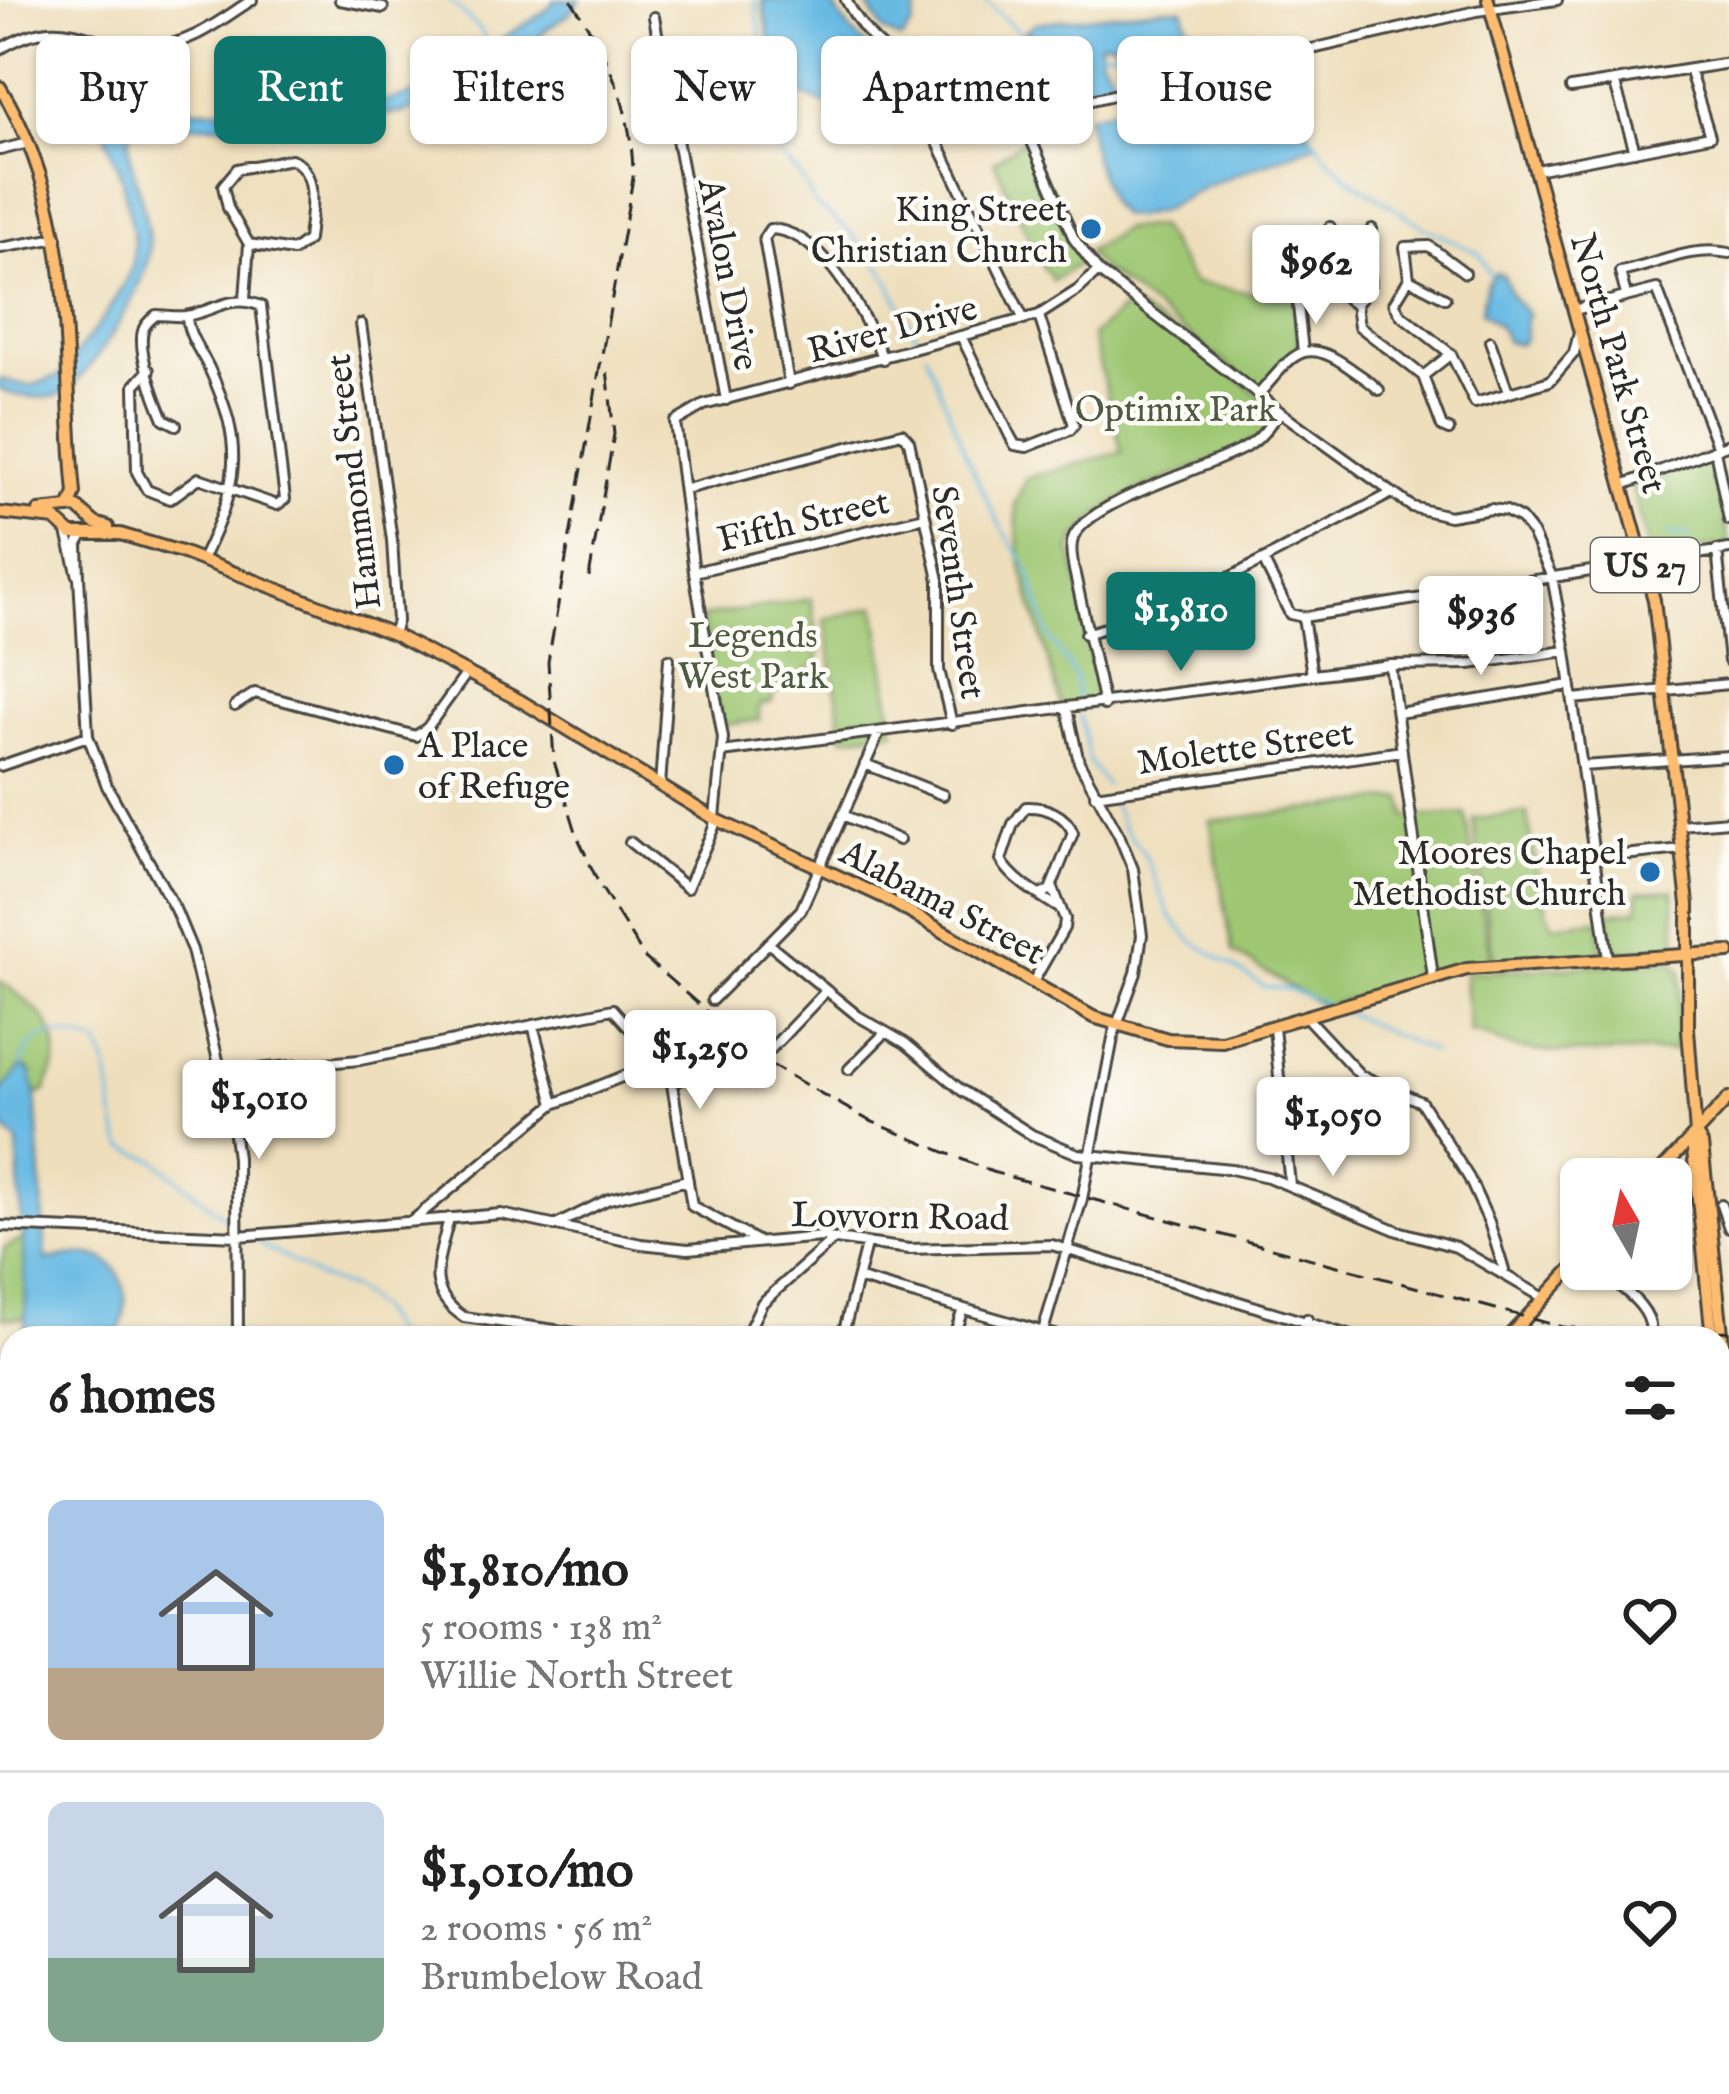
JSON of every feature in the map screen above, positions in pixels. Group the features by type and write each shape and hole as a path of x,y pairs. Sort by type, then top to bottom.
{"main road":[{"name":"North Park Street","path":"1489,4 1654,600 1690,954"},
{"path":"0,87 29,143 58,238 75,493 65,528 50,518 0,511"},
{"path":"73,440 87,516 84,534"},
{"path":"0,511 68,508"},
{"name":"Alabama Street","path":"68,508 101,526 167,543 182,552"},
{"name":"Alabama Street","path":"65,528 84,534 120,534 182,552 393,634 467,672 715,820 884,897 1093,1017 1117,1026 1199,1043 1274,1028 1433,977 1494,966 1729,952"},
{"name":"US 27","path":"1690,954 1694,1150 1711,1326"},
{"path":"1674,1158 1729,1098"},
{"name":"US 27","path":"1696,1135 1720,1205 1712,1227 1722,1326"},
{"path":"1712,1227 1726,1223"},
{"path":"1519,1326 1560,1281"}],"street":[{"path":"0,49 46,29 154,48 188,40 252,0"},
{"path":"340,0 383,8"},
{"path":"846,0 873,36"},
{"path":"1093,99 1489,4 1557,0"},
{"name":"Avalon Drive","path":"654,17 726,400"},
{"path":"1571,88 1729,63"},
{"path":"1536,170 1710,136 1690,72"},
{"path":"1614,81 1635,152"},
{"path":"0,150 29,143"},
{"path":"938,144 1024,320"},
{"path":"1033,144 1074,239 1098,271 1390,494 1429,514 1449,516 1491,509 1521,519 1532,533 1552,577 1566,651 1608,959"},
{"path":"245,299 250,244 228,208 223,186 236,169 281,159 299,161 312,190 308,240 293,251 250,244"},
{"path":"1330,227 1336,283 1341,295 1356,304 1362,332 1423,376 1442,427 1448,430"},
{"path":"789,384 764,238 770,229 796,233 810,245 853,295 883,358"},
{"path":"1356,304 1371,283 1366,238 1372,229"},
{"path":"0,248 58,238"},
{"path":"1465,273 1429,246 1405,247 1409,279 1394,303 1451,354 1475,403 1550,381 1566,366 1588,357"},
{"path":"1627,296 1620,272 1684,252 1729,254"},
{"path":"1293,258 1303,352"},
{"name":"River Drive","path":"686,489 674,434 675,422 688,413 1039,315 1098,271"},
{"path":"1409,279 1445,298"},
{"path":"1574,310 1657,289 1716,449 1729,520"},
{"path":"149,370 135,385 137,472 142,484 153,494 170,499 200,478 277,505 286,491 261,306 245,299 187,316 155,316 148,323 143,331 152,389 164,419 176,424"},
{"path":"962,338 1015,445 1027,447 1070,430 1073,424 1039,315"},
{"path":"187,316 187,326 211,371 234,448 232,489 202,560"},
{"name":"Hammond Street","path":"361,324 392,540 397,621 393,634"},
{"path":"1566,366 1580,332"},
{"path":"1490,341 1508,392"},
{"path":"1258,394 1303,352 1320,349 1379,391"},
{"path":"1423,376 1451,354"},
{"path":"1566,366 1593,376"},
{"path":"1104,705 1085,634 1071,548 1083,525 1115,504 1250,445 1279,411"},
{"name":"Seventh Street","path":"686,489 902,433 910,441 939,580 939,670 952,724"},
{"path":"1623,485 1729,444"},
{"path":"630,842 687,888 715,820 721,725 694,572 686,489"},
{"path":"1085,634 1171,608 1390,494"},
{"name":"Fifth Street","path":"694,572 925,518"},
{"path":"65,528 79,577"},
{"path":"84,534 78,546 88,736 112,797 185,931 202,982 237,1158 238,1326"},
{"path":"1264,562 1290,614 1303,617 1729,549"},
{"path":"1717,550 1729,661"},
{"path":"1303,617 1312,675"},
{"path":"722,752 1390,665 1469,664 1566,651"},
{"path":"660,786 670,659"},
{"path":"1390,665 1433,977"},
{"path":"235,706 255,693 416,736 427,728 467,672"},
{"path":"1573,700 1729,684"},
{"path":"1398,713 1570,686"},
{"path":"1045,1326 1091,1156 1117,1026 1139,960 1141,909 1126,850 1079,762 1067,709"},
{"path":"712,1000 801,910 879,733"},
{"path":"0,766 88,736"},
{"name":"Molette Street","path":"1095,795 1402,752"},
{"path":"1582,766 1729,756"},
{"path":"865,764 944,794"},
{"path":"1040,895 1052,885 1072,828 1055,813 1025,807 1012,824 1001,860 1004,867 1040,895 1059,908"},
{"path":"843,815 898,840"},
{"path":"1679,825 1729,821"},
{"path":"1594,858 1682,849"},
{"path":"1033,982 1064,928 1052,885"},
{"path":"768,944 1001,1118 1070,1151 1232,1169 1290,1185 1398,1231 1456,1247 1544,1298"},
{"path":"770,1050 826,991"},
{"path":"221,1072 360,1060 613,1010 672,1084 692,1205 758,1242"},
{"path":"1307,1018 1360,1075 1421,1102 1469,1178 1490,1222 1504,1272"},
{"path":"533,1025 554,1104"},
{"path":"1274,1028 1290,1185"},
{"path":"849,1069 886,1032"},
{"path":"672,1084 721,1058"},
{"path":"412,1221 554,1104 659,1062"},
{"path":"554,1226 610,1199 688,1180"},
{"path":"1720,1205 1726,1223"},
{"name":"Lovvorn Road","path":"6,1227 238,1236 501,1214 688,1250 834,1239 938,1250 1041,1244 1326,1326"},
{"path":"449,1218 436,1280 447,1306 464,1317 527,1326"},
{"path":"751,1326 762,1303 834,1239"},
{"path":"846,1326 866,1245"},
{"path":"860,1279 1014,1326"},
{"path":"1622,1290 1649,1315 1652,1326"},
{"path":"957,1326 963,1310"},
{"path":"1304,1326 1307,1319"}],"green space":[{"path":"1018,144 1027,144 1069,238 1084,260 1053,281 994,161"},
{"path":"1158,226 1193,283 1294,300 1300,350 1260,389 1098,266 1087,252 1123,229"},
{"name":"Optimix Park","path":"1129,304 1196,346 1279,411 1255,440 1129,495 1086,526 1071,548 1104,705 1062,709 1021,564 1015,504 1026,478 1122,452 1092,336"},
{"path":"1707,456 1713,460 1729,544 1651,555 1631,486"},
{"name":"Legends West Park","path":"811,599 818,662 773,694 772,702 759,705 759,720 720,726 702,617"},
{"path":"876,606 894,731 843,737 825,619"},
{"path":"1403,798 1407,817 1465,814 1491,962 1428,974 1324,1007 1233,952 1210,821"},
{"path":"1527,813 1539,885 1552,925 1599,920 1601,957 1494,966 1473,819"},
{"path":"1673,890 1677,946 1614,952 1607,913 1638,910 1638,891"},
{"path":"1672,961 1681,970 1675,1050 1550,1052 1513,1047 1469,1032 1465,973"},
{"path":"0,981 41,1015 54,1037 54,1068 46,1091 36,1095 30,1071 0,1093"},
{"path":"26,1238 26,1318 3,1318 4,1248"}],"water":[{"path":"555,0 580,0 540,36 506,36 537,17"},
{"path":"762,0 831,0 856,36 821,36 821,102 797,91 797,36 768,36"},
{"path":"864,0 919,0 913,25 904,36 884,31"},
{"path":"1183,9 1191,34 1117,36 1117,47 1100,42 1100,56 1115,79 1093,87 1093,36 1024,32 1037,23"},
{"path":"408,95 410,111 386,114 386,100"},
{"path":"1117,108 1117,144 1314,144 1314,139 1318,143 1206,186 1160,211 1133,217 1120,215 1109,202 1094,158 1093,114"},
{"path":"190,109 214,109 214,125 190,125"},
{"path":"109,144 129,144 149,242 145,268 126,310 97,356 68,389 41,398 0,390 0,379 30,386 59,376 127,278 134,240 122,178"},
{"path":"1496,273 1504,276 1511,295 1527,314 1519,344 1507,342 1499,327 1481,312 1487,283"},
{"path":"22,1066 30,1071 36,1095 46,1260 88,1255 106,1261 124,1290 121,1326 24,1326 18,1143 0,1123 0,1093"}],"waterway":[{"path":"449,0 484,36"},
{"path":"755,0 779,154 799,175 816,205 848,230 883,270 920,343"},
{"path":"984,0 1023,36"},
{"path":"1097,52 1117,51"},
{"path":"1314,138 1353,181 1424,227 1480,254 1491,276"},
{"path":"926,353 969,462 998,522 1028,568 1048,634 1075,676 1078,701"},
{"path":"1670,534 1689,536"},
{"path":"1080,716 1090,764 1106,785"},
{"path":"1111,799 1123,827 1145,855 1170,916 1191,940 1265,987 1288,989 1326,1004"},
{"path":"1341,1011 1432,1052"},
{"path":"22,1066 32,1043 41,1037 63,1035 99,1045 123,1147 155,1160 229,1221"},
{"path":"259,1243 318,1277 353,1289 378,1310 388,1326"}],"railway":[{"path":"571,0 616,84 629,129 633,178 548,662 554,761 578,838 599,884 645,958 764,1061 868,1120 992,1172 1558,1326"},
{"path":"589,577 614,434 607,369"}],"place":[{"name":"King Street Christian Church","path":"1091,229"},
{"name":"A Place of Refuge","path":"394,765"},
{"name":"Moores Chapel Methodist Church","path":"1650,872"}]}
